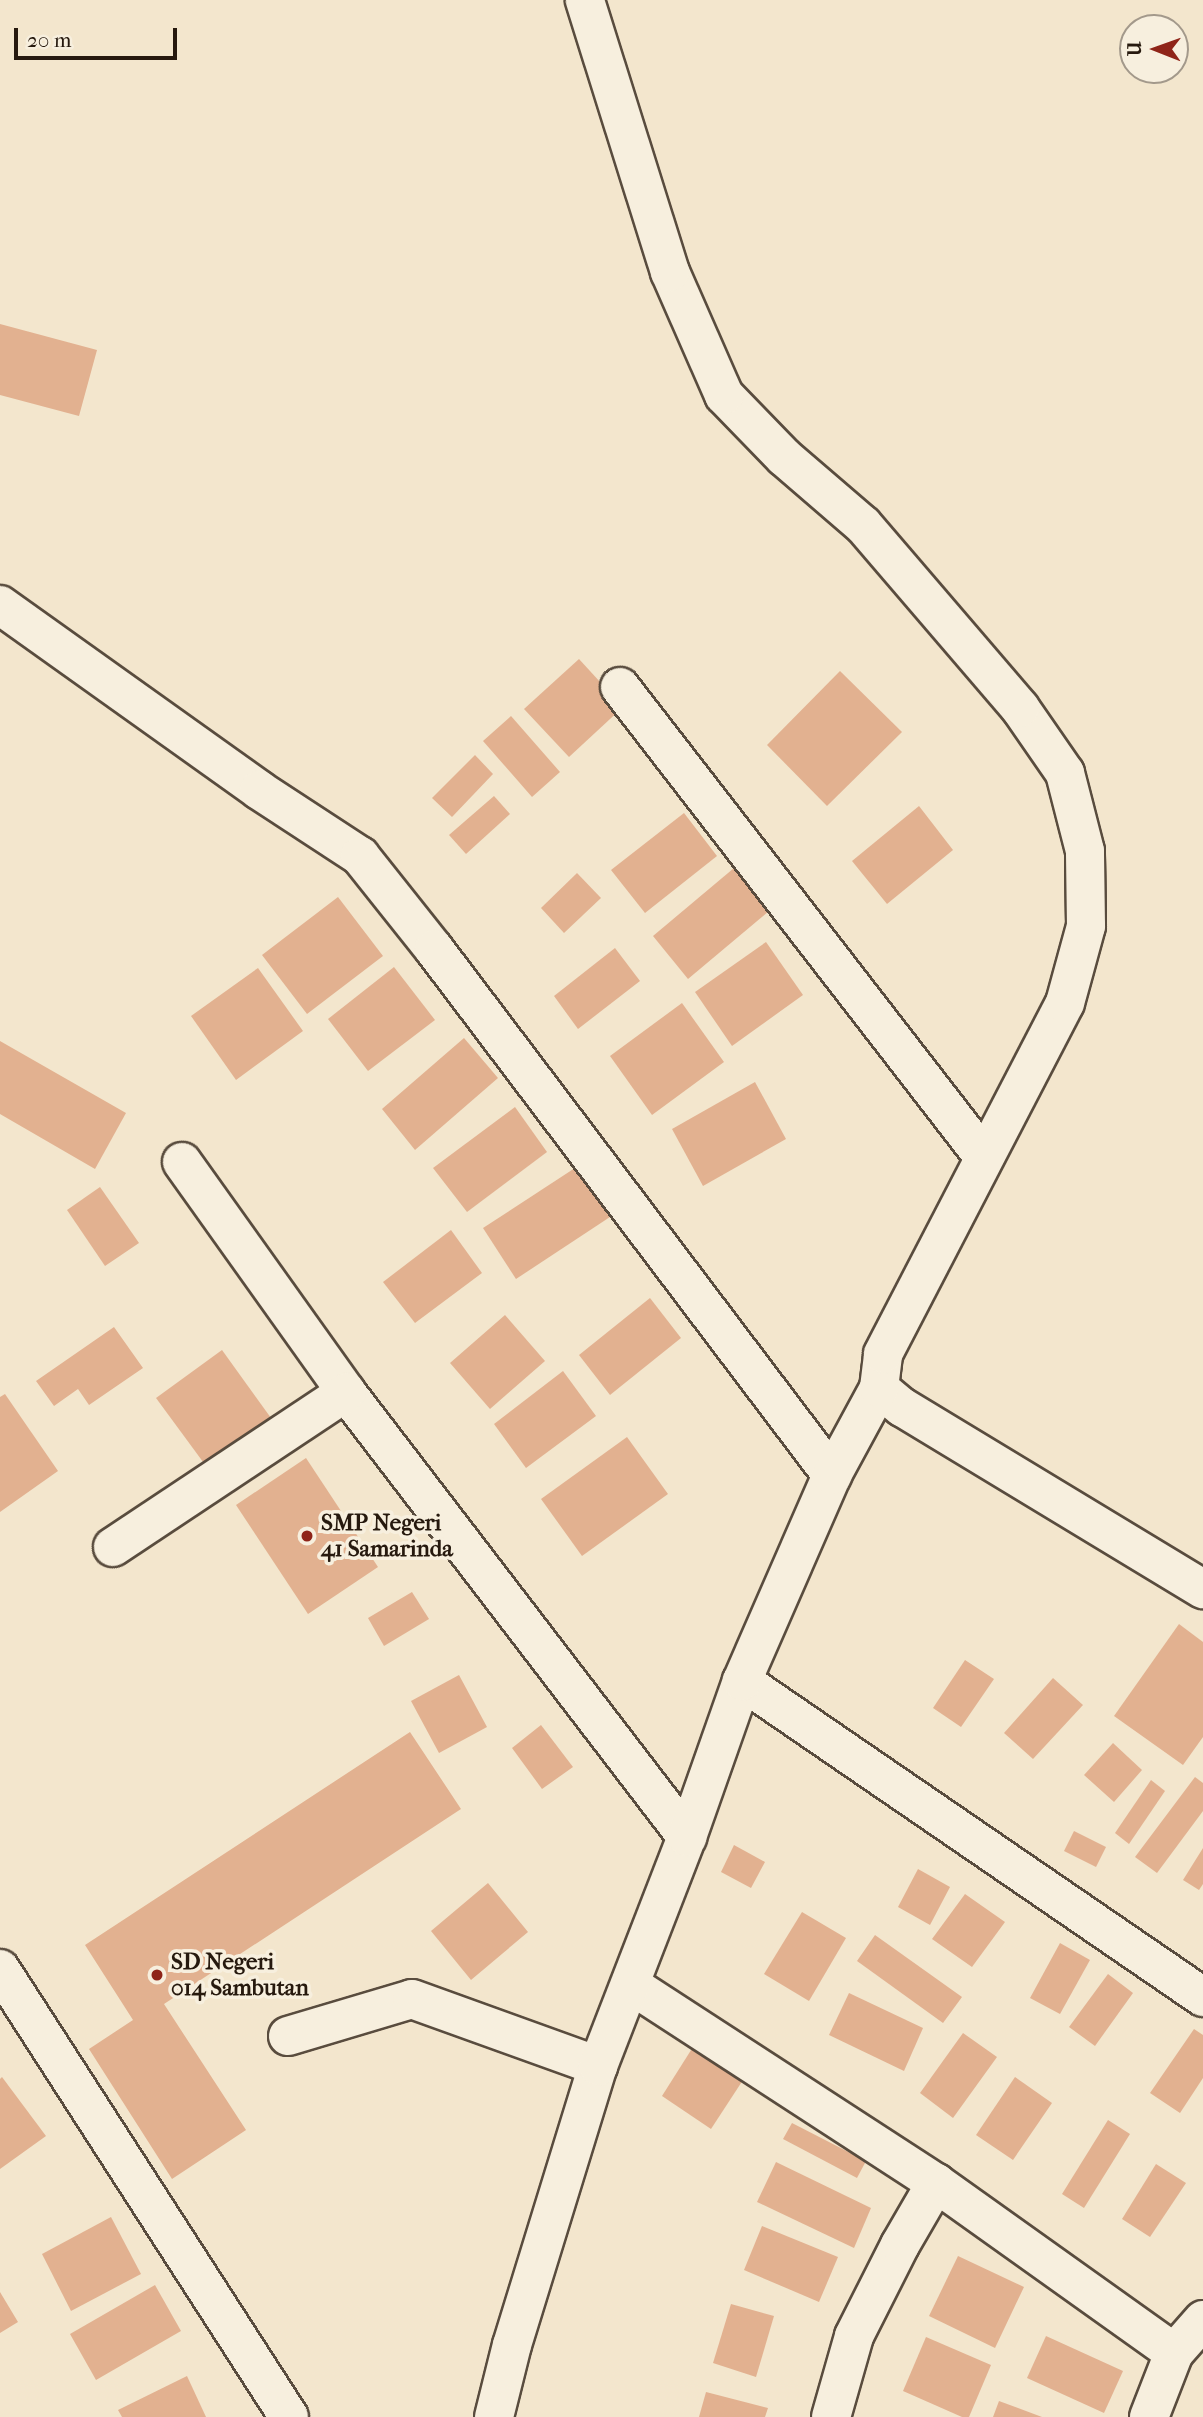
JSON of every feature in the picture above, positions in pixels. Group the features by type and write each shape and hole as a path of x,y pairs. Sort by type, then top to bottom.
{"street":[{"path":"494,2417 512,2345 598,2066 687,1837 742,1681 832,1475 879,1388 883,1354 983,1156 1036,1064 1065,1003 1086,926 1085,851 1065,773 1020,708 863,525 784,457 724,395 670,272 585,0"},
{"path":"0,605 259,790 360,856 434,949 832,1475"},
{"path":"621,687 983,1156"},
{"path":"182,1162 346,1392 687,1837"},
{"path":"879,1388 902,1406 1203,1590"},
{"path":"113,1546 346,1392"},
{"path":"742,1681 1203,1997"},
{"path":"0,1969 289,2417"},
{"path":"631,1985 936,2183 1174,2353"},
{"path":"288,2036 412,1999 598,2066"},
{"path":"831,2417 854,2336 900,2245 936,2183"},
{"path":"1149,2417 1174,2353 1203,2320"}],"building":[{"path":"0,324 97,350 79,416 0,395"},
{"path":"579,659 623,707 569,757 524,709"},
{"path":"840,671 902,732 827,806 767,745"},
{"path":"511,716 560,772 532,797 483,741"},
{"path":"475,755 493,774 452,817 432,798"},
{"path":"494,796 510,814 466,854 449,835"},
{"path":"919,806 953,850 887,904 852,861"},
{"path":"684,813 717,856 645,913 611,870"},
{"path":"734,868 769,911 688,979 653,936"},
{"path":"577,873 601,898 564,933 541,908"},
{"path":"338,897 383,956 307,1014 262,955"},
{"path":"766,942 803,995 732,1046 695,992"},
{"path":"615,948 640,981 578,1029 554,996"},
{"path":"394,967 435,1020 368,1071 328,1019"},
{"path":"258,968 303,1031 236,1080 191,1016"},
{"path":"682,1003 724,1062 652,1115 610,1056"},
{"path":"464,1038 498,1078 415,1150 382,1109"},
{"path":"0,1041 126,1113 95,1169 0,1114"},
{"path":"755,1082 786,1139 703,1186 672,1129"},
{"path":"515,1107 547,1152 467,1212 433,1168"},
{"path":"578,1166 610,1217 516,1279 483,1228"},
{"path":"100,1187 139,1243 105,1266 67,1210"},
{"path":"451,1230 482,1273 415,1323 383,1282"},
{"path":"650,1298 681,1338 610,1395 579,1355"},
{"path":"505,1315 545,1361 490,1409 450,1363"},
{"path":"114,1327 143,1368 89,1405 78,1389 54,1406 36,1381"},
{"path":"222,1350 271,1418 206,1466 156,1398"},
{"path":"563,1371 596,1416 526,1468 494,1424"},
{"path":"5,1394 58,1471 0,1512 0,1397"},
{"path":"627,1437 668,1494 582,1556 541,1499"},
{"name":"SMP Negeri 41 Samarinda","path":"306,1458 378,1567 308,1614 236,1505"},
{"path":"412,1592 429,1619 384,1646 368,1618"},
{"path":"1179,1624 1203,1642 1203,1737 1183,1765 1114,1716"},
{"path":"965,1660 994,1679 961,1727 933,1708"},
{"path":"459,1675 487,1727 439,1753 411,1701"},
{"path":"1053,1678 1083,1705 1033,1759 1004,1733"},
{"path":"541,1725 573,1767 542,1789 512,1748"},
{"name":"SD Negeri 014 Sambutan","path":"410,1732 461,1809 164,2004 246,2130 172,2179 89,2049 133,2020 85,1945"},
{"path":"1113,1743 1142,1770 1114,1802 1084,1775"},
{"path":"1195,1777 1203,1783 1203,1811 1157,1873 1135,1857"},
{"path":"1151,1780 1165,1791 1129,1844 1115,1833"},
{"path":"1074,1831 1106,1847 1096,1867 1064,1851"},
{"path":"734,1845 765,1862 751,1888 721,1872"},
{"path":"1203,1848 1203,1884 1199,1890 1183,1880"},
{"path":"918,1869 950,1887 930,1925 898,1907"},
{"path":"488,1883 528,1932 471,1980 431,1931"},
{"path":"965,1894 1005,1922 972,1967 932,1939"},
{"path":"802,1912 846,1938 809,2001 764,1974"},
{"path":"875,1935 962,1997 943,2023 857,1961"},
{"path":"1060,1943 1090,1960 1060,2014 1030,1998"},
{"path":"1108,1974 1133,1993 1095,2046 1069,2027"},
{"path":"849,1993 923,2028 904,2071 829,2035"},
{"path":"1194,2029 1203,2035 1203,2078 1180,2113 1150,2093"},
{"path":"963,2033 997,2057 953,2118 920,2093"},
{"path":"693,2047 743,2080 711,2129 662,2096"},
{"path":"2,2077 46,2136 0,2169 0,2079"},
{"path":"1015,2077 1052,2103 1013,2160 976,2135"},
{"path":"1108,2120 1130,2134 1084,2208 1062,2194"},
{"path":"792,2123 866,2161 857,2178 783,2139"},
{"path":"776,2162 871,2208 854,2248 757,2202"},
{"path":"1156,2164 1186,2183 1150,2237 1122,2219"},
{"path":"111,2217 141,2274 71,2311 42,2254"},
{"path":"762,2226 838,2257 819,2302 744,2270"},
{"path":"958,2256 1024,2287 995,2348 929,2316"},
{"path":"155,2285 181,2331 96,2380 70,2334"},
{"path":"0,2292 18,2322 0,2333"},
{"path":"731,2304 774,2316 756,2377 713,2363"},
{"path":"1046,2336 1123,2371 1104,2413 1027,2378"},
{"path":"926,2337 991,2365 969,2417 962,2417 903,2391"},
{"path":"187,2376 206,2417 122,2417 118,2410"},
{"path":"706,2392 768,2408 765,2417 699,2417"},
{"path":"999,2401 1042,2417 993,2417"}],"place":[{"name":"SMP Negeri 41 Samarinda","path":"307,1536"},
{"name":"SD Negeri 014 Sambutan","path":"157,1975"}]}
